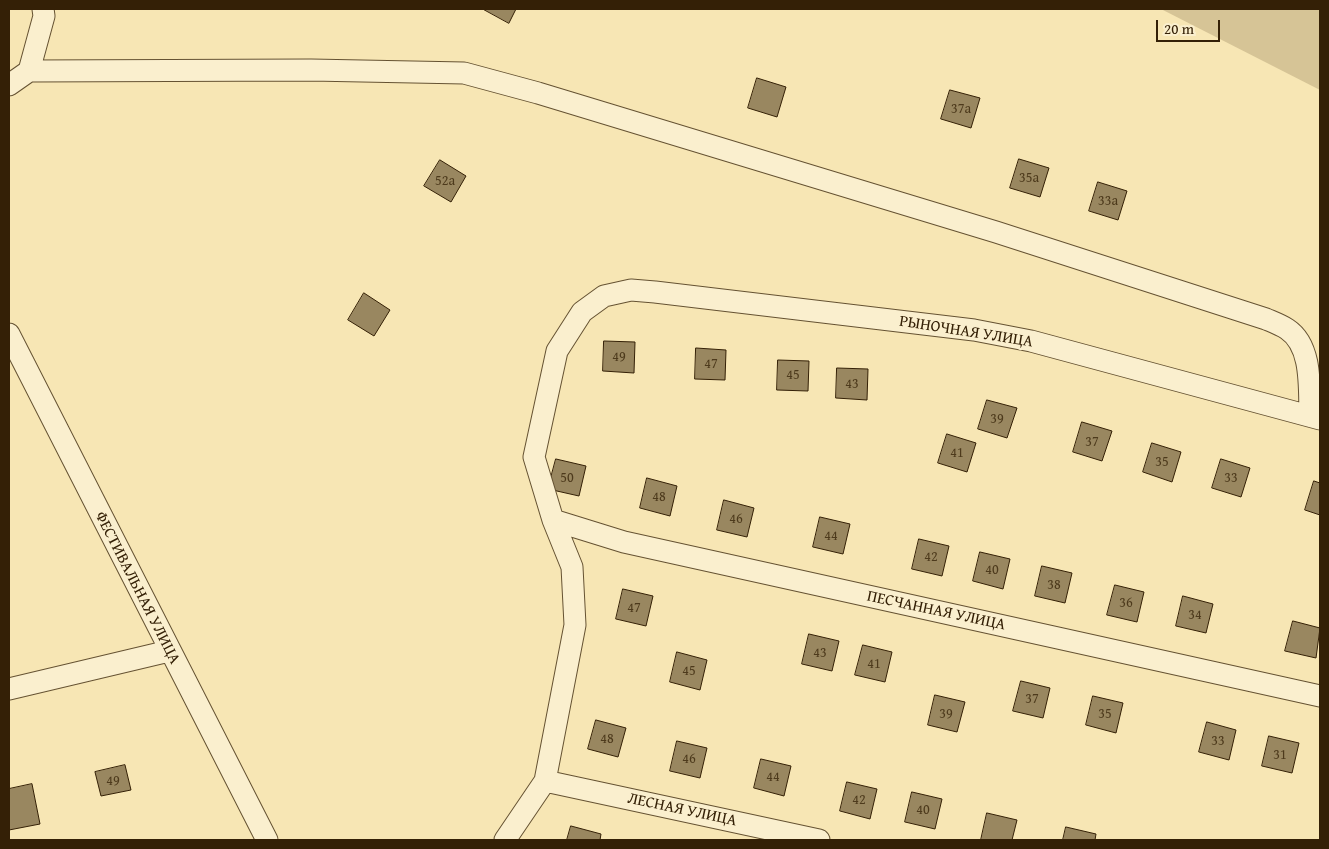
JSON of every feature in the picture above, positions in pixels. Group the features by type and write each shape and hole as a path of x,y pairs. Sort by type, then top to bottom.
{"street":[{"path":"29,71 44,16 43,9"},
{"path":"9,85 29,71 311,70 464,73 538,93 996,232 1266,318 1288,329 1303,347 1315,417"},
{"name":"РЫНОЧНАЯ УЛИЦА","path":"553,520 534,457 557,351 582,312 604,296 631,290 974,330 1031,341 1315,417"},
{"name":"ФЕСТИВАЛЬНАЯ УЛИЦА","path":"9,334 267,840"},
{"path":"506,840 545,781 575,625 572,567 553,520"},
{"name":"ПЕСЧАННАЯ УЛИЦА","path":"553,520 624,542 1320,696"},
{"path":"9,689 169,651"},
{"name":"ЛЕСНАЯ УЛИЦА","path":"545,781 819,840"}],"shaded area":[{"path":"1161,9 1320,9 1320,90"}],"building":[{"path":"483,9 516,9 509,23"},
{"path":"757,78 786,87 777,117 748,108"},
{"path":"950,90 980,98 971,128 941,119"},
{"path":"1019,159 1049,168 1040,197 1010,188"},
{"path":"440,160 466,176 451,202 424,186"},
{"path":"1098,182 1127,191 1118,220 1089,211"},
{"path":"364,293 390,310 374,336 348,320"},
{"path":"604,341 635,342 634,373 603,371"},
{"path":"696,348 726,350 725,380 695,379"},
{"path":"778,360 809,361 808,391 777,390"},
{"path":"837,368 868,369 867,400 836,398"},
{"path":"987,400 1017,408 1007,438 978,429"},
{"path":"1082,422 1112,431 1102,461 1073,452"},
{"path":"947,434 976,443 967,472 938,463"},
{"path":"1152,443 1181,452 1172,482 1143,472"},
{"path":"556,459 586,466 579,496 548,489"},
{"path":"1221,459 1250,468 1241,497 1212,488"},
{"path":"647,478 677,486 670,516 640,508"},
{"path":"1314,481 1320,483 1320,515 1305,510"},
{"path":"724,500 754,508 747,537 717,530"},
{"path":"820,517 850,524 843,554 813,547"},
{"path":"919,539 949,546 942,576 912,569"},
{"path":"980,552 1010,559 1003,589 973,581"},
{"path":"1042,566 1072,573 1065,603 1035,596"},
{"path":"1115,585 1144,592 1137,622 1107,615"},
{"path":"623,589 653,596 646,626 616,619"},
{"path":"1183,596 1213,604 1206,633 1176,626"},
{"path":"1293,621 1320,628 1316,658 1285,651"},
{"path":"809,634 839,641 832,671 802,664"},
{"path":"863,645 892,652 885,682 855,675"},
{"path":"677,652 707,660 700,690 670,682"},
{"path":"1021,681 1050,688 1043,718 1013,711"},
{"path":"935,695 965,702 957,732 928,725"},
{"path":"1093,696 1123,703 1116,733 1086,725"},
{"path":"596,720 626,728 618,757 588,749"},
{"path":"1207,722 1236,730 1229,760 1199,752"},
{"path":"1269,736 1299,743 1292,773 1262,766"},
{"path":"677,741 707,748 700,778 670,771"},
{"path":"761,759 791,766 784,796 754,788"},
{"path":"125,765 131,790 101,796 95,772"},
{"path":"847,782 877,789 870,819 840,811"},
{"path":"32,784 40,824 9,830 9,789"},
{"path":"912,792 942,799 935,829 905,822"},
{"path":"987,813 1017,820 1012,840 981,840"},
{"path":"571,826 601,834 600,840 567,840"},
{"path":"1066,827 1096,834 1095,840 1063,840"}]}
